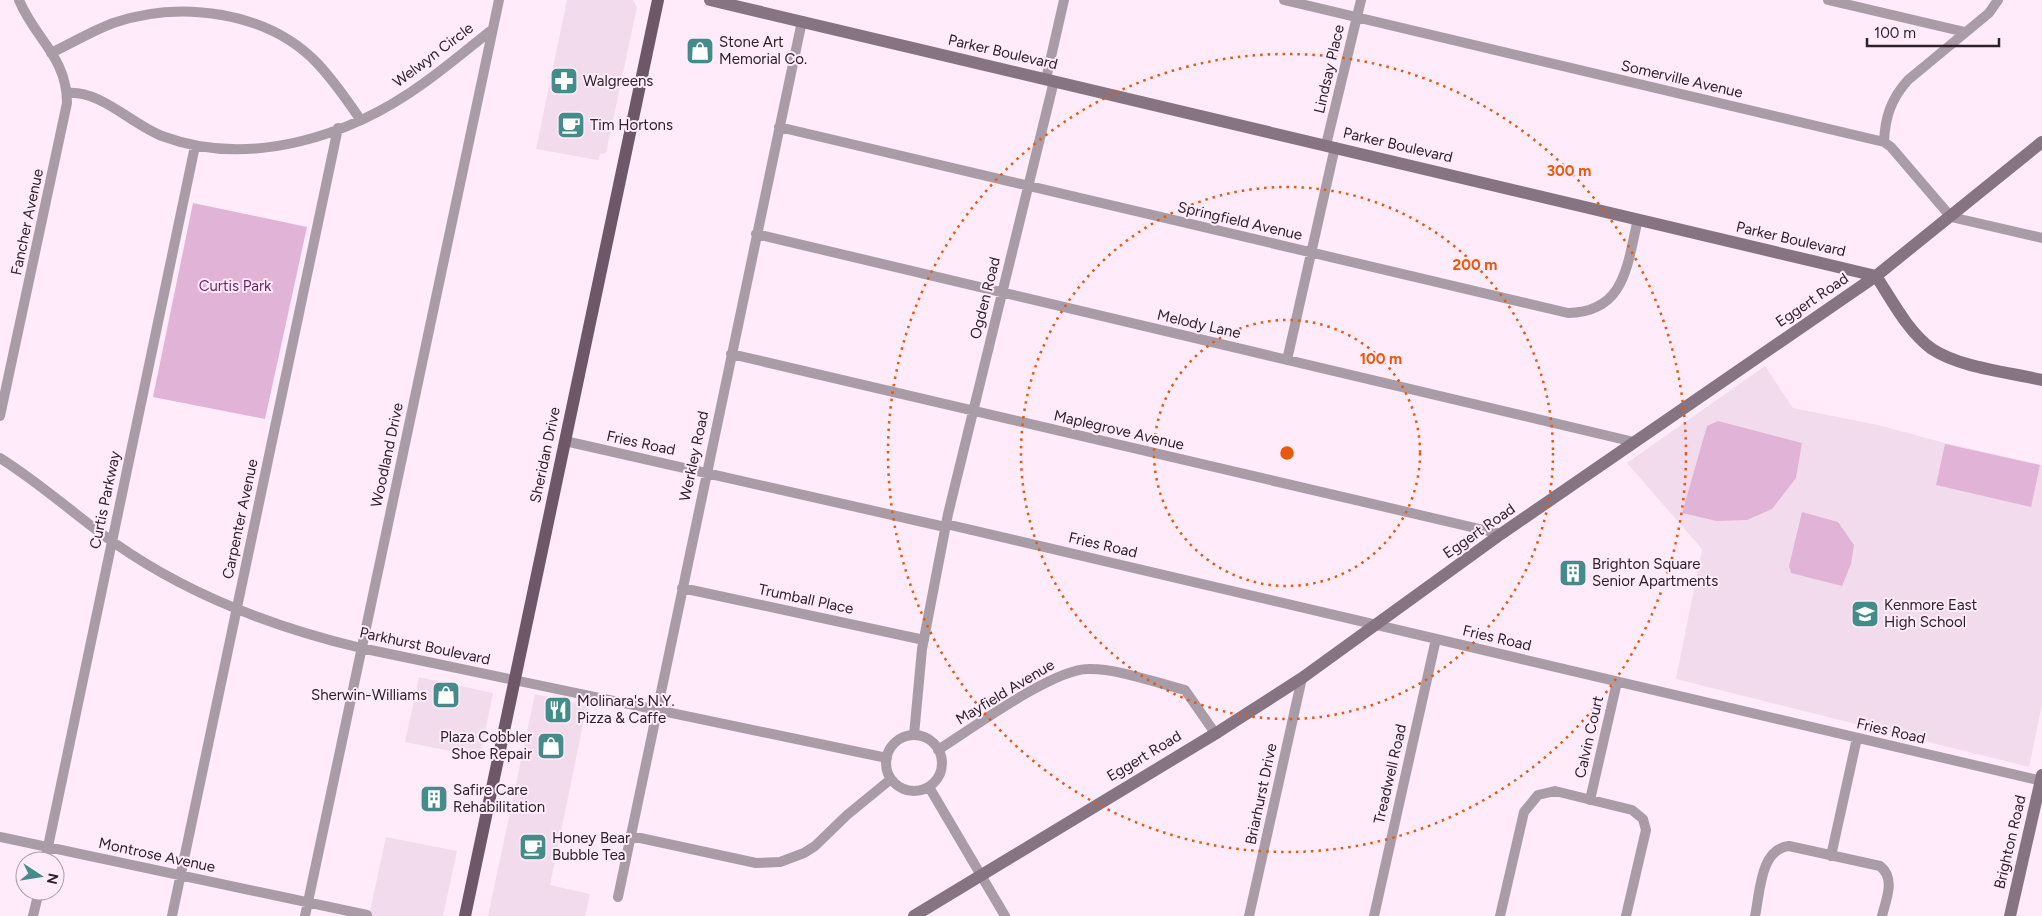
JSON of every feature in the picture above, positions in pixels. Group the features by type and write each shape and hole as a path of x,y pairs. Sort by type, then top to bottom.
{"main road":[{"name":"Sheridan Drive","path":"465,916 658,0"}],"street":[{"path":"19,0 35,29 60,64 67,93"},
{"name":"Woodland Drive","path":"304,916 499,0"},
{"name":"Parker Boulevard","path":"710,0 1876,276"},
{"name":"Ogden Road","path":"914,736 924,640 945,525 1028,186 1064,0"},
{"name":"Somerville Avenue","path":"1284,0 1884,142"},
{"name":"Lindsay Place","path":"1287,360 1311,253 1330,146 1361,0"},
{"path":"1828,0 1965,32"},
{"path":"1998,0 1989,13 1908,80 1899,91 1887,115 1884,142 1891,147 1951,216 2042,238"},
{"path":"51,53 112,23 132,17 174,11 222,14 269,31 302,50 318,64 360,119"},
{"name":"Werkley Road","path":"618,898 802,21"},
{"name":"Welwyn Circle","path":"67,93 92,96 144,128 195,146 216,149 258,150 293,143 338,128 387,106 424,83 493,29"},
{"name":"Fancher Avenue","path":"0,416 65,116 67,93"},
{"name":"Springfield Avenue","path":"779,126 1568,313 1579,313 1604,304 1621,284 1638,219"},
{"name":"Carpenter Avenue","path":"172,916 338,128"},
{"name":"Eggert Road","path":"914,916 1302,678 1501,534 1876,276 2042,142"},
{"name":"Curtis Parkway","path":"47,851 195,146"},
{"name":"Melody Lane","path":"756,234 1634,442"},
{"path":"1876,276 1908,323 1931,348 1959,362 2042,380"},
{"name":"Maplegrove Avenue","path":"731,354 1501,534"},
{"name":"Fries Road","path":"565,441 945,525 1857,738 2042,779"},
{"name":"Parkhurst Boulevard","path":"0,458 54,496 112,541 167,577 236,610 293,631 360,648 887,758"},
{"name":"Trumball Place","path":"682,588 924,640"},
{"name":"Treadwell Road","path":"1374,916 1436,639"},
{"name":"Mayfield Avenue","path":"938,750 1055,677 1078,669 1102,670 1185,690 1215,733"},
{"name":"Briarhurst Drive","path":"1249,916 1302,678"},
{"name":"Calvin Court","path":"1590,800 1617,682"},
{"path":"914,736 928,739 938,750 942,761 940,773 929,787 911,791 900,787 891,779 886,765 887,758 894,744 900,740 914,736"},
{"path":"1831,856 1857,738"},
{"path":"631,836 756,863 780,862 804,853 815,846 847,815 891,779"},
{"name":"Brighton Road","path":"2010,916 2042,779"},
{"path":"929,787 1005,916"},
{"path":"1500,916 1524,812 1527,806 1538,796 1555,791 1632,810 1638,814 1646,825 1626,916"},
{"name":"Montrose Avenue","path":"0,837 367,915"},
{"path":"1755,916 1767,860 1776,850 1789,846 1880,866 1886,871 1889,878 1882,916"},
{"path":"33,916 37,901"}],"shaded area":[{"path":"567,0 633,0 637,7 606,153 600,154 598,160 536,149"},
{"name":"Kenmore East High School","path":"1765,366 1793,408 1878,425 1945,443 2042,465 2042,705 2029,767 1676,679 1702,549 1627,463"},
{"path":"419,677 493,693 480,757 405,742"},
{"path":"535,694 587,705 550,885 590,894 585,916 488,916"},
{"path":"386,837 457,851 443,916 369,916"}],"green space":[{"name":"Curtis Park","path":"193,203 307,227 265,419 153,397"},
{"path":"1718,421 1802,443 1796,478 1772,509 1747,520 1717,521 1682,513 1707,426"},
{"path":"1945,444 2040,465 2031,507 1936,485"},
{"path":"1802,512 1838,522 1854,545 1851,564 1842,586 1791,573 1789,566"}],"place":[{"name":"Stone Art Memorial Co.","path":"700,51"},
{"name":"Walgreens","path":"564,81"},
{"name":"Tim Hortons","path":"571,125"},
{"name":"Brighton Square Senior Apartments","path":"1573,573"},
{"name":"Kenmore East High School","path":"1865,614"},
{"name":"Sherwin-Williams","path":"446,695"},
{"name":"Molinara's N.Y. Pizza & Caffe","path":"558,710"},
{"name":"Plaza Cobbler Shoe Repair","path":"551,746"},
{"name":"Safire Care Rehabilitation","path":"434,799"},
{"name":"Honey Bear Bubble Tea","path":"533,847"}]}
